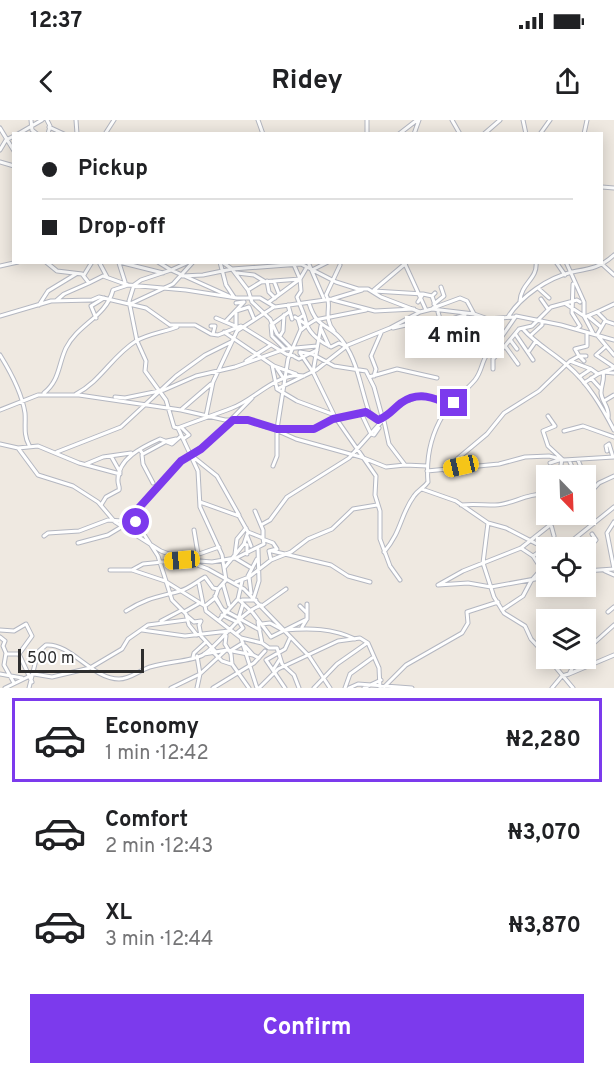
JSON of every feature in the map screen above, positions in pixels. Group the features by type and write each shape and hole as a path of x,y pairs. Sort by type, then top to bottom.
{"street":[{"path":"31,122 36,123 42,120"},
{"path":"46,120 50,127 62,132"},
{"path":"402,132 418,120"},
{"path":"486,132 500,120"},
{"path":"49,132 50,127"},
{"path":"0,128 12,148"},
{"path":"0,150 6,140 12,137"},
{"path":"48,264 57,271 84,275 89,283"},
{"path":"84,275 91,264"},
{"path":"100,264 107,277"},
{"path":"114,280 120,273 121,264"},
{"path":"125,264 163,273"},
{"path":"161,264 200,285 218,289 243,300"},
{"path":"176,439 189,435 174,427 169,409 160,391 147,374 146,361 137,341 130,304 134,285 143,278 186,264"},
{"path":"130,304 172,284 189,264"},
{"path":"221,264 231,296"},
{"path":"224,264 236,273 249,291 258,310 264,312 273,323 279,336 299,359 317,348"},
{"path":"180,276 293,264 310,266 333,280 362,290 433,294 440,319 438,320"},
{"path":"293,264 300,279 298,304 310,332 329,346"},
{"path":"373,291 405,264"},
{"path":"406,264 426,310"},
{"path":"520,301 522,288 535,275 536,264"},
{"path":"557,264 565,275"},
{"path":"567,264 585,303 585,317 607,350"},
{"path":"508,317 520,301 538,288 570,273 599,264 614,275"},
{"path":"340,265 327,290 327,317 346,346 356,368 369,412 377,420 383,419"},
{"path":"269,302 300,279 310,266"},
{"path":"310,266 328,300"},
{"path":"120,273 127,284"},
{"path":"236,273 254,275 265,281 300,279"},
{"path":"39,305 48,291 78,274"},
{"path":"57,301 64,294 101,276 127,284 231,296"},
{"path":"226,321 236,311 249,291 265,281"},
{"path":"265,281 269,292 275,298"},
{"path":"274,281 279,294"},
{"path":"574,282 572,314 580,326 576,329"},
{"path":"0,410 42,394 54,384 66,347 75,334 96,318 110,299 112,290 127,284"},
{"path":"436,309 444,296 441,287"},
{"path":"538,288 549,298"},
{"path":"206,416 217,371 232,339 242,327 274,307 328,300 362,290"},
{"path":"373,291 381,297 420,312"},
{"path":"264,299 269,292"},
{"path":"422,300 423,294"},
{"path":"0,316 57,301 105,298 146,309 160,320 178,326"},
{"path":"96,318 91,306 105,298"},
{"path":"236,303 251,298 264,299 274,307"},
{"path":"277,389 313,372 346,346 390,328 420,312 445,306 460,298 466,301 472,314"},
{"path":"541,299 548,309"},
{"path":"328,300 350,303 368,310"},
{"path":"418,302 422,300"},
{"path":"530,336 542,325 541,321 548,309 580,302"},
{"path":"309,303 329,346"},
{"path":"566,304 601,327"},
{"path":"585,317 614,304"},
{"path":"288,305 294,318 307,325"},
{"path":"236,311 249,307 254,319"},
{"path":"299,331 316,320 327,317 368,310 414,309"},
{"path":"436,309 472,314 488,319 516,316 614,340"},
{"path":"236,311 236,327"},
{"path":"283,349 270,330 273,323 290,312"},
{"path":"597,312 605,321 614,324"},
{"path":"390,328 410,324 435,324 472,314"},
{"path":"261,355 283,331 284,315"},
{"path":"273,466 277,456 276,430 285,378 299,331 299,321 304,315"},
{"path":"384,552 393,542 407,506 421,488 429,482 427,469 432,439 443,414 475,380 484,356 498,347 498,342 516,316"},
{"path":"216,318 236,327"},
{"path":"493,369 493,359 519,329 524,330 541,321"},
{"path":"595,334 605,321"},
{"path":"74,395 91,386 105,368 137,341 178,326 195,325 213,334 242,327 272,345 316,356 339,368 356,368 366,371 372,376 389,444 405,465"},
{"path":"321,326 335,332"},
{"path":"313,372 321,326"},
{"path":"213,334 215,327"},
{"path":"524,330 568,363 600,404 614,430"},
{"path":"372,376 376,369 372,356 382,331"},
{"path":"224,332 261,355 274,366 280,377 285,378"},
{"path":"584,361 575,349 587,346 587,333"},
{"path":"515,334 529,351 533,360"},
{"path":"57,452 121,427 190,365 232,339"},
{"path":"510,340 517,349"},
{"path":"607,350 606,346 614,340"},
{"path":"529,351 536,341"},
{"path":"329,346 339,343 346,346"},
{"path":"505,346 518,364"},
{"path":"584,382 614,368 596,355 601,348 605,347 614,356 608,362"},
{"path":"293,351 317,348"},
{"path":"42,394 125,398 160,391 283,349"},
{"path":"293,351 304,357 334,417 376,476 380,539 384,552 400,580"},
{"path":"0,355 22,401 25,415 23,425 29,446"},
{"path":"444,470 487,434 504,413 539,391 568,363 579,356 586,356"},
{"path":"568,363 591,369 598,374"},
{"path":"274,366 306,376"},
{"path":"274,366 277,389 283,394 334,417"},
{"path":"372,376 397,369 437,378"},
{"path":"579,377 591,369"},
{"path":"603,372 614,373"},
{"path":"601,390 603,372"},
{"path":"84,464 111,456 141,452 160,439 172,444 180,429 252,398 276,382 296,374"},
{"path":"591,378 601,390 609,412 608,418"},
{"path":"181,410 213,382"},
{"path":"261,525 270,520 287,496 352,455 370,432 402,403 423,395 451,406"},
{"path":"600,404 614,395"},
{"path":"111,398 206,416 248,420 296,439 361,457 386,467 405,465 444,470 499,465 525,456 569,460 613,457 609,444 606,447 607,452"},
{"path":"78,543 108,535 123,526 181,461 210,441 252,398"},
{"path":"276,430 314,429 334,417 369,412"},
{"path":"609,412 614,414"},
{"path":"360,413 370,432"},
{"path":"548,416 555,426 543,431 548,446 561,459 560,465"},
{"path":"564,431 584,426 614,437"},
{"path":"180,429 198,474 201,510 219,547 225,567 226,580 218,589 216,599 219,611 213,615"},
{"path":"0,444 18,448 29,446 57,452 84,464 120,474"},
{"path":"18,448 39,475 73,486 101,505 113,520 182,560 219,547"},
{"path":"141,452 143,464 153,483"},
{"path":"101,505 107,496 119,490 122,465 133,453"},
{"path":"191,454 217,476 247,531 248,554"},
{"path":"111,456 120,474"},
{"path":"550,463 561,459"},
{"path":"578,459 581,465"},
{"path":"569,460 571,465"},
{"path":"596,486 614,476"},
{"path":"421,488 461,505 488,523 506,528 536,544"},
{"path":"461,505 485,503 495,505 536,495"},
{"path":"200,502 239,516"},
{"path":"219,620 238,599 240,586 270,560 285,555 310,538 332,529 353,509 378,505"},
{"path":"577,537 614,507"},
{"path":"132,570 143,564 182,560 199,563 212,562 248,554 265,543 255,511"},
{"path":"44,536 48,533 79,531 94,523 113,520 128,520 137,523 152,544 170,593 219,659 232,664"},
{"path":"596,570 614,569 606,533 614,522"},
{"path":"488,523 483,563 491,587 502,610 525,626 536,645"},
{"path":"536,579 491,587 468,583 438,585 440,581 521,548 551,525 554,537"},
{"path":"194,530 199,563 213,588 218,589"},
{"path":"247,531 276,546 277,549 269,551 270,560"},
{"path":"225,567 247,545 247,531"},
{"path":"234,557 237,539 247,531"},
{"path":"247,545 256,550 258,558 259,581 254,597"},
{"path":"521,548 536,560"},
{"path":"272,551 331,565 348,576 370,582"},
{"path":"234,557 250,567"},
{"path":"254,597 246,579 250,567 258,558"},
{"path":"199,563 226,580 234,582 254,597 309,656 330,688"},
{"path":"110,570 132,570 165,581 202,605 206,611 219,620 228,633 227,650 231,654 232,664 249,688"},
{"path":"605,571 614,575"},
{"path":"502,610 523,596 536,574"},
{"path":"126,611 147,598 181,591 205,577"},
{"path":"234,582 246,579"},
{"path":"199,582 202,605"},
{"path":"223,584 228,600 226,611"},
{"path":"29,688 38,652 50,644 78,658 98,674 120,679 134,676 146,668 203,655 213,650 239,618 250,610 262,606 286,589"},
{"path":"5,688 32,675 52,677 90,668 122,649 124,642 140,629 202,605 226,593"},
{"path":"216,599 254,597"},
{"path":"216,599 231,616 260,630"},
{"path":"238,599 272,637 307,617"},
{"path":"382,687 406,665 462,633 468,624 467,612 498,602"},
{"path":"140,629 185,636 210,631 236,633 243,628 239,618 243,604"},
{"path":"299,629 305,626 307,604"},
{"path":"300,606 307,617"},
{"path":"218,607 231,616 239,618"},
{"path":"608,612 614,607"},
{"path":"160,622 187,618 194,622 201,621 199,635"},
{"path":"257,619 261,643"},
{"path":"262,624 270,623 283,630 336,630 368,643"},
{"path":"0,630 14,631 26,624 33,636 19,654"},
{"path":"596,641 614,625"},
{"path":"236,633 241,638 258,688 273,671 290,638"},
{"path":"0,637 5,640 4,665 14,683"},
{"path":"241,638 261,643 279,652 286,667 293,673 299,688"},
{"path":"273,671 286,667 338,641 355,639"},
{"path":"197,688 200,674 194,652 206,642"},
{"path":"368,643 379,668 382,687"},
{"path":"314,688 355,650 368,643"},
{"path":"171,688 200,674 227,650 243,644"},
{"path":"243,644 253,655"},
{"path":"285,688 266,660 296,644"},
{"path":"213,688 259,658 265,651 266,645"},
{"path":"213,650 227,650 259,658"},
{"path":"265,651 269,657"},
{"path":"6,653 19,654"},
{"path":"19,654 32,675"},
{"path":"552,688 562,676 614,655"},
{"path":"347,688 350,674 373,657"},
{"path":"556,669 573,688"},
{"path":"569,674 572,669"},
{"path":"0,674 23,679"},
{"path":"364,688 381,680"},
{"path":"347,688 354,685 382,687 397,685 412,688"}],"route":[{"path":"136,522 128,520 158,485 181,461 201,449 233,420 248,420 266,428 314,429 333,419 366,412 374,415 378,420 393,412 402,403 423,395 451,406 454,403"}]}
